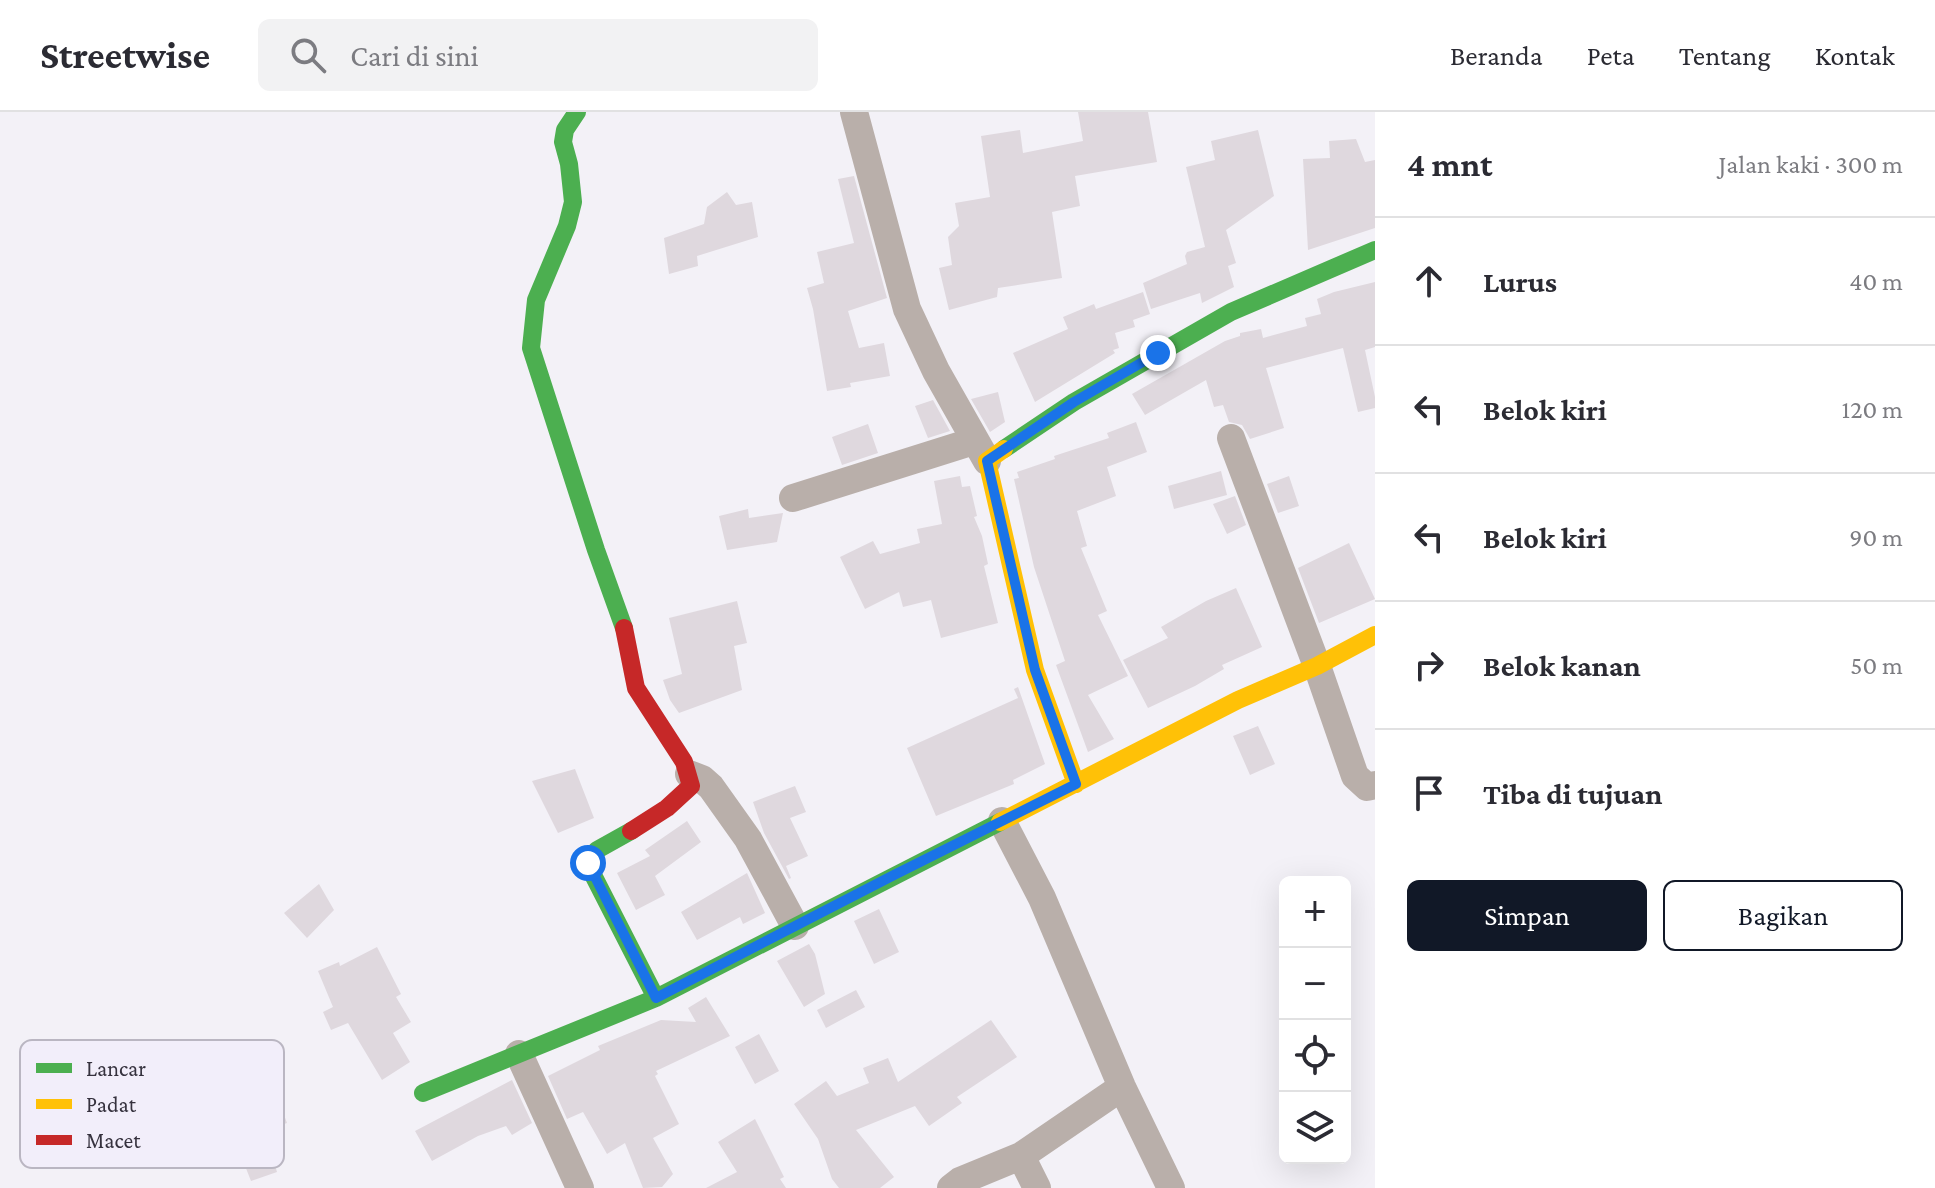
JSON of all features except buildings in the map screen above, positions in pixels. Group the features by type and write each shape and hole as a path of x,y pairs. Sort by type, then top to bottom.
{"street":[{"path":"577,112 565,130 563,142 573,202 567,226 536,300 531,348 596,550 628,638 636,688 689,774 691,786 682,797 596,850 588,859 591,871 656,998"},
{"path":"854,112 907,309 936,371 980,451 1035,670 1076,784"},
{"path":"793,498 980,451 1074,402 1231,312 1375,250"},
{"path":"1231,438 1355,776 1367,787 1375,785"},
{"path":"423,1093 656,998 1238,700 1317,666 1375,635"},
{"path":"689,774 711,787 748,839 795,926"},
{"path":"1002,821 1042,898 1122,1087 1171,1188"},
{"path":"519,1054 580,1188"},
{"path":"951,1188 960,1181 1021,1156 1122,1087"},
{"path":"1021,1156 1037,1188"}],"traffic: fast":[{"path":"577,112 565,130 563,142 573,202 567,226 536,300 531,348 624,628"},
{"path":"1004,449 1074,402 1231,312 1375,250"},
{"path":"423,1093 656,998 1000,822"},
{"path":"631,831 597,850 588,859 591,871 656,998"}],"traffic: slow":[{"path":"1004,449 987,461 1035,670 1076,784"},
{"path":"1000,822 1238,700 1317,666 1375,635"}],"traffic: jam":[{"path":"624,628 636,688 684,762 691,786 667,808 631,831"}],"route":[{"path":"588,863 656,998 1076,784 1035,670 987,461 1074,402 1158,353"}]}
